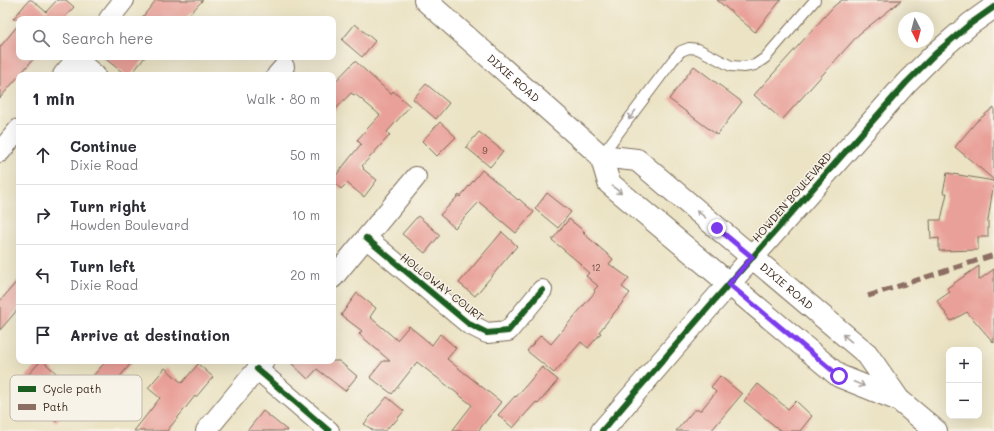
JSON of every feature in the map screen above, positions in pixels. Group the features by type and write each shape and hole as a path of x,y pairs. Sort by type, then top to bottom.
{"main road":[{"name":"DIXIE ROAD","path":"425,0 600,156 609,183 839,376 899,400"},
{"name":"HOWDEN BOULEVARD","path":"602,431 752,257 906,83 935,54 964,29 994,7"},
{"name":"DIXIE ROAD","path":"600,156 637,160 867,354 899,400 936,431"}],"street":[{"path":"111,16 124,0"},
{"path":"65,72 75,60"},
{"path":"79,60 92,72"},
{"path":"0,152 16,132"},
{"path":"336,274 416,177"},
{"name":"HOLLOWAY COURT","path":"366,238 469,324 487,333 508,331 542,290"},
{"path":"206,431 260,365 329,431"}],"lane":[{"path":"600,156 681,51 689,48 698,49 731,66 744,67 755,64 765,58 815,0"}],"building":[{"path":"29,0 32,0 46,12 57,0 66,0 74,7 66,16 16,16 16,19 13,19"},
{"path":"156,0 203,0 188,16 143,16"},
{"path":"717,0 781,0 755,32"},
{"path":"842,0 902,0 859,34 782,120 754,95 834,6"},
{"path":"355,24 375,41 362,57 342,40"},
{"path":"16,28 16,60 32,60 22,72 16,72 16,79 0,98 0,47"},
{"path":"107,60 143,60 133,72 122,72"},
{"path":"355,61 391,94 393,91 410,106 387,132 390,135 362,166 364,168 363,169 377,180 364,197 347,183 341,189 336,184 336,175 361,144 357,140 380,115 355,94 354,95 351,93 336,109 336,81"},
{"path":"694,66 742,102 717,135 669,99"},
{"path":"426,84 449,103 436,119 413,99"},
{"path":"994,107 994,180 955,147 976,122"},
{"path":"440,122 456,137 437,156 422,141"},
{"path":"479,132 503,151 490,167 466,147"},
{"path":"482,170 534,212 516,233 479,202 455,228 440,215 459,195 460,197"},
{"path":"947,173 994,181 988,220 988,237 978,237 978,250 939,251 939,238 931,239 930,220 941,220 947,193 943,193"},
{"path":"547,193 571,212 558,228 535,209"},
{"path":"418,216 440,235 425,253 402,234"},
{"path":"569,219 613,259 609,264 629,278 622,287 630,293 599,332 601,333 588,348 581,342 554,373 527,351 541,335 551,344 595,292 594,290 598,286 586,276 589,273 581,266 582,265 552,240"},
{"path":"502,232 517,246 475,296 459,283"},
{"path":"979,266 979,280 994,269 994,343 967,312 951,321 937,301 950,292 947,288"},
{"path":"16,282 16,311 0,330 0,301"},
{"path":"357,293 376,308 370,317 397,340 409,326 432,345 440,334 456,348 447,359 501,402 478,431 452,431 472,405 417,362 392,394 370,377 383,361 390,361 359,334 362,331 341,315"},
{"path":"336,361 339,361 357,376 345,391 317,369 308,379 292,364 336,364"},
{"path":"38,364 46,364 57,374 56,375 28,375"},
{"path":"103,364 130,364 121,375 94,375"},
{"path":"198,364 213,377 196,397 195,396 167,431 134,431 160,398 148,388 165,368 182,383"},
{"path":"542,367 558,380 538,404 536,402 513,428 498,415"},
{"path":"720,376 742,394 711,431 676,431 694,410 701,410 716,392 711,387"},
{"path":"758,384 788,409 796,401 812,416 800,431 781,431 744,401"},
{"path":"387,397 404,411 385,431 374,431 364,424"},
{"path":"263,411 288,431 247,431"}],"marked path":[{"path":"868,296 994,255"}],"cycle path":[{"path":"602,431 713,302 906,83 935,54 970,24 994,7"},
{"path":"366,238 469,324 487,333 508,331 542,290"},
{"path":"257,369 329,431"}],"route":[{"path":"717,228 752,257 729,284 839,376"}]}
